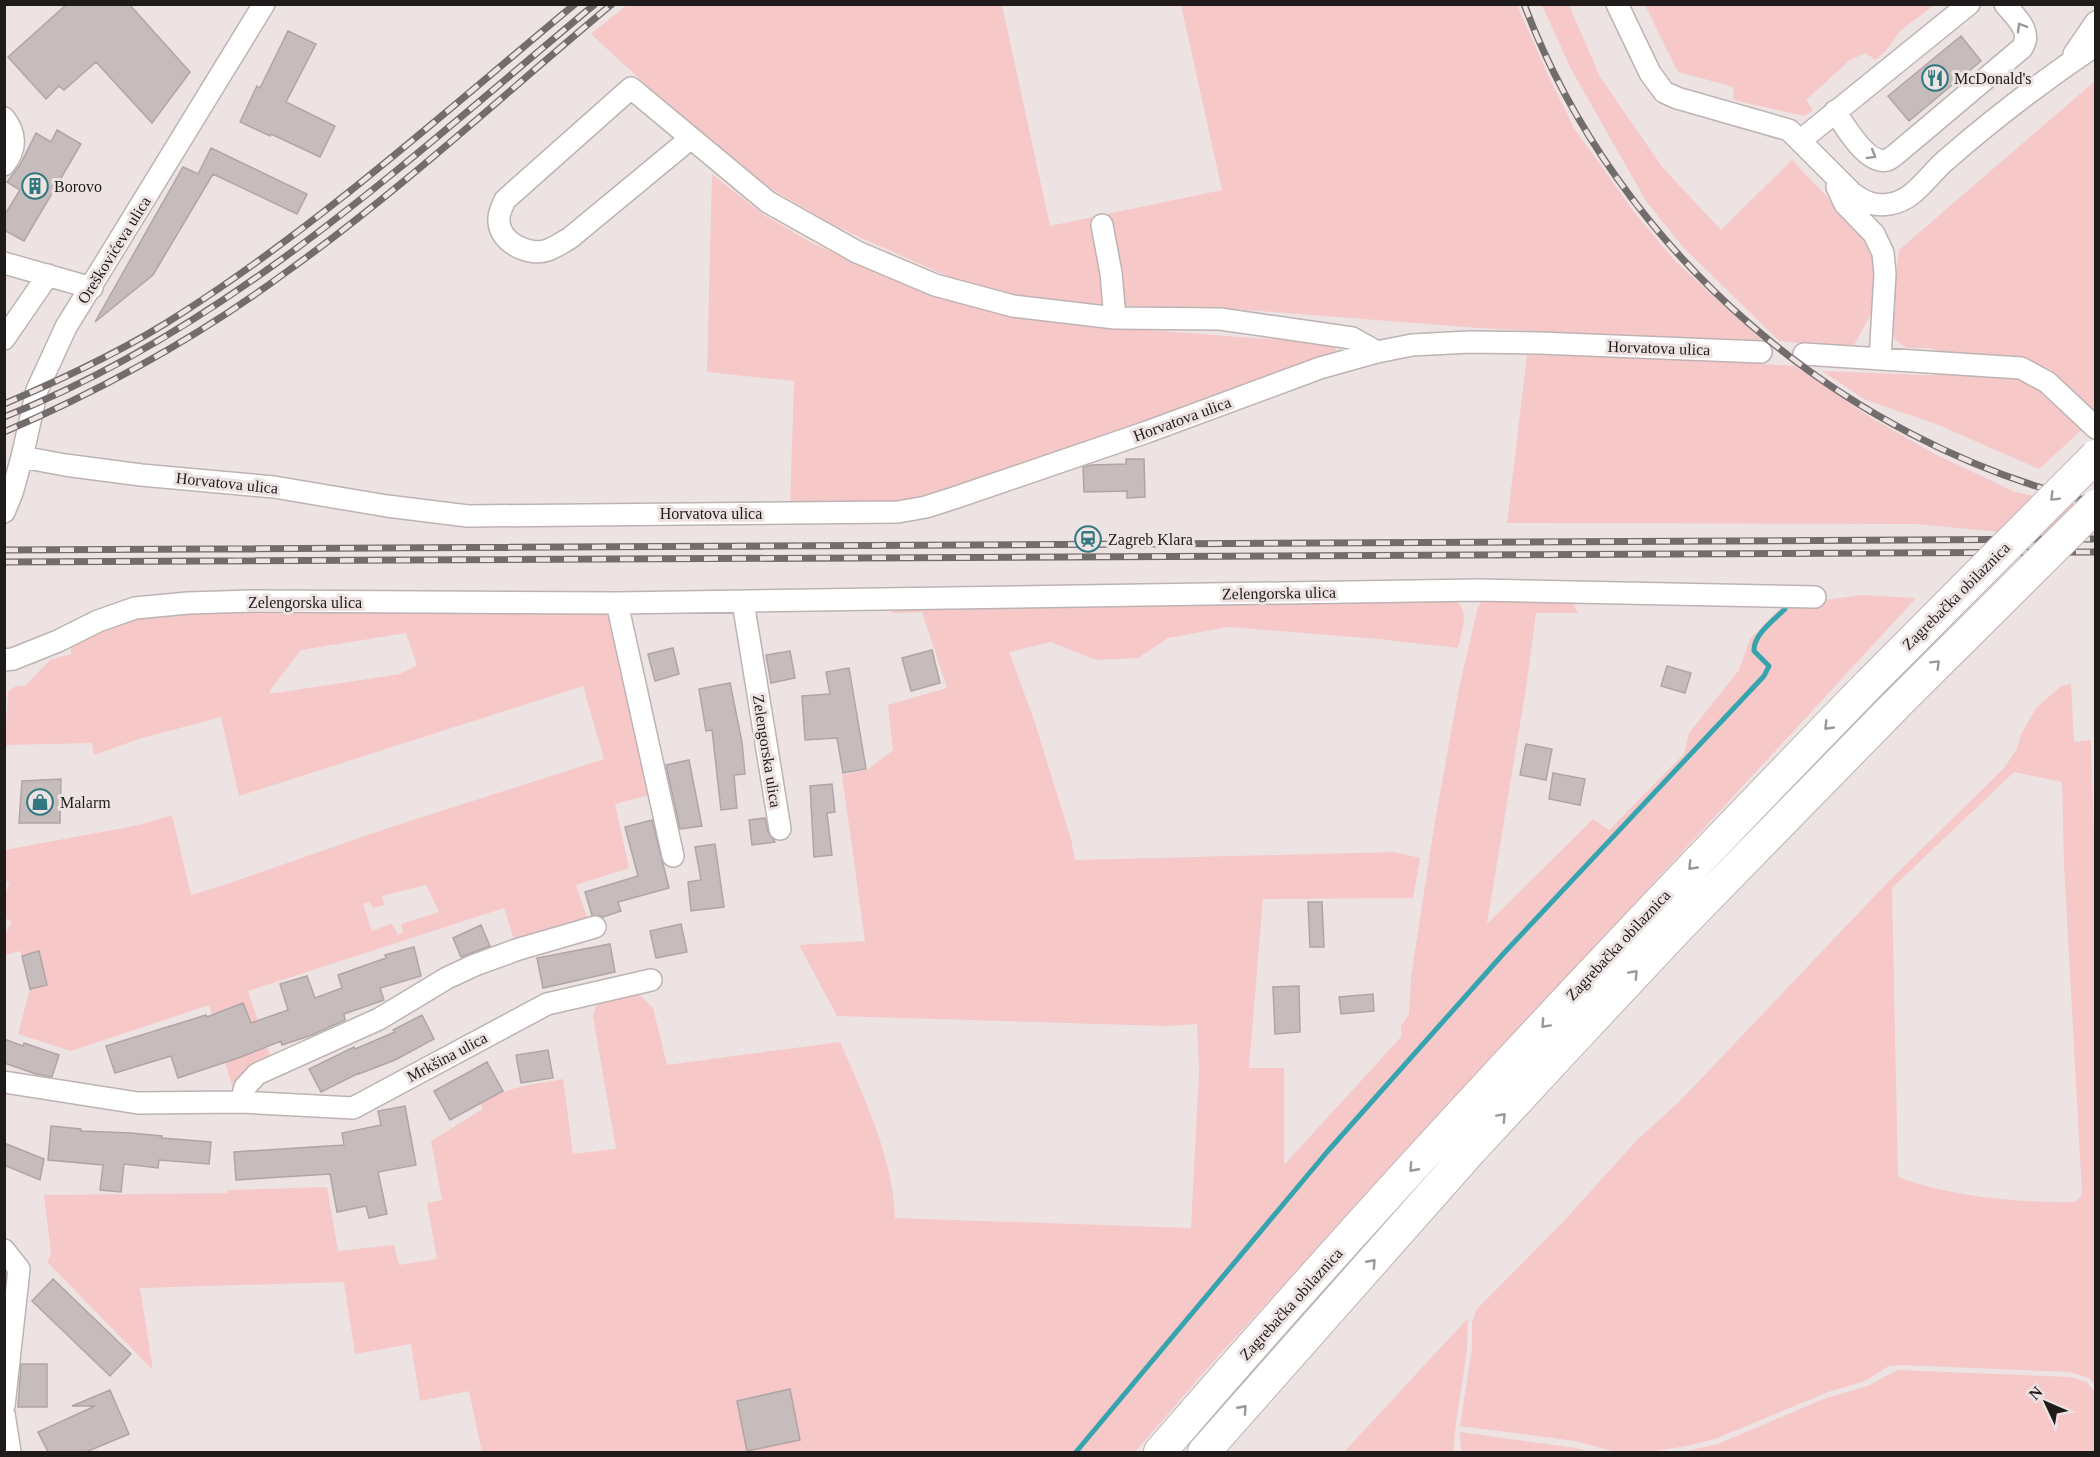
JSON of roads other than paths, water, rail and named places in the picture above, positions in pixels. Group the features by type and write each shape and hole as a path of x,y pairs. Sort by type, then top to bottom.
{"highway":[{"name":"Zagrebačka obilaznica","path":"1160,1452 1465,1111 1654,906 1869,684 2096,456"},
{"name":"Zagrebačka obilaznica","path":"1204,1452 1472,1149 1685,920 2096,506"}],"street":[{"name":"Oreškovićeva ulica","path":"4,512 22,457 37,390 66,327 264,4"},
{"path":"1617,4 1650,73 1664,92 1677,98 1789,130 1862,200 1875,205 1891,204 1913,195 1945,161 2054,73 2077,51 2096,22"},
{"path":"1801,140 1969,4"},
{"path":"1835,111 1857,144 1872,157 1886,160 1895,155 2022,48 2027,40 2026,32 2005,4"},
{"path":"2054,73 2096,45"},
{"path":"691,138 570,238 547,250 527,251 510,242 501,229 499,217 505,200 631,88 768,202 857,252 934,285 1013,306 1115,318 1220,319 1352,338 1377,352"},
{"path":"4,118 14,136 12,153 4,165"},
{"path":"1830,170 1845,204 1874,234 1883,253 1885,274 1880,359"},
{"path":"1102,225 1111,273 1115,318"},
{"path":"4,263 92,288"},
{"path":"4,339 48,275"},
{"name":"Horvatova ulica","path":"22,457 141,475 274,487 387,506 468,516 898,512 926,507 957,497 1147,432 1320,368 1412,345 1470,342 1540,343 1761,352"},
{"path":"1804,354 2020,368 2047,382 2096,428"},
{"name":"Zelengorska ulica","path":"4,660 13,659 58,641 98,621 135,608 188,603 275,601 743,602 1478,590 1815,597"},
{"name":"Zelengorska ulica","path":"743,602 780,830"},
{"path":"617,603 673,856"},
{"path":"240,1102 245,1087 257,1074 379,1019 447,978 508,953 595,927"},
{"name":"Mrkšina ulica","path":"4,1082 138,1103 240,1102 353,1108 547,1004 651,980"},
{"path":"4,1250 19,1269 4,1406"},
{"path":"4,1414 10,1452"}],"waterway":[{"path":"1076,1452 1327,1152 1504,953 1764,676 1769,666 1754,651 1755,645 1765,628 1785,609"}],"railway":[{"path":"4,404 140,339 234,278 334,204 575,4"},
{"path":"4,417 87,380 166,336 242,287 316,234 387,178 595,4"},
{"path":"4,432 114,380 184,340 252,296 328,242 369,209 612,4"},
{"path":"1524,4 1565,94 1617,178 1678,254 1749,323 1827,383 1912,434 2002,474 2096,503"},
{"path":"4,550 2096,539"},
{"path":"4,562 2096,552"}],"place":[{"name":"McDonald's","path":"1935,78"},
{"name":"Borovo","path":"35,186"},
{"name":"Zagreb Klara","path":"1088,539"},
{"name":"Malarm","path":"40,802"}]}
